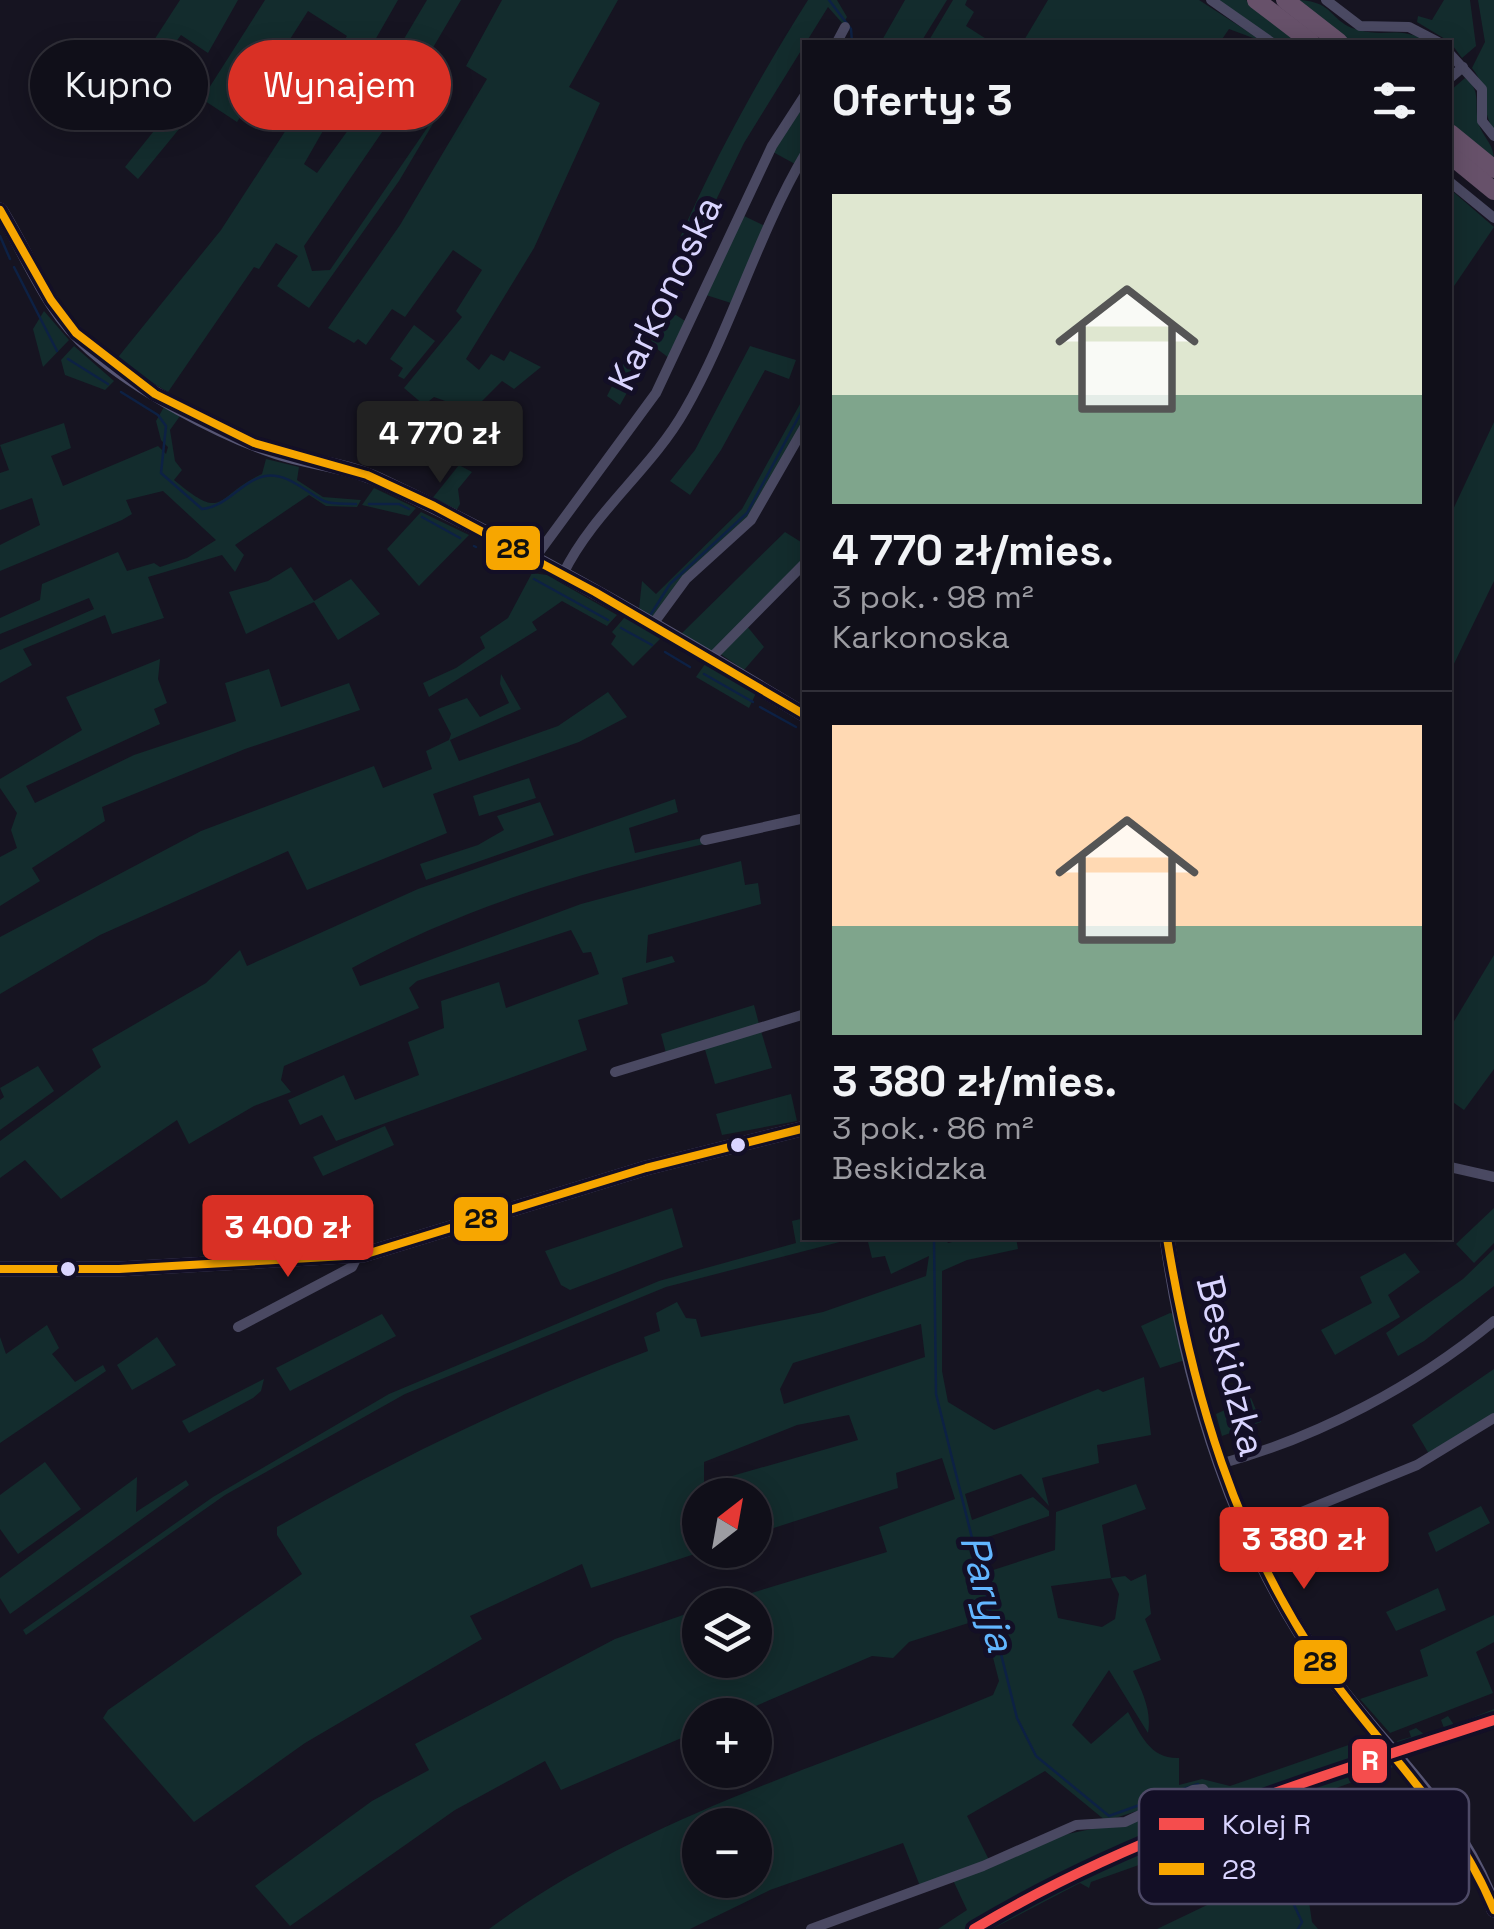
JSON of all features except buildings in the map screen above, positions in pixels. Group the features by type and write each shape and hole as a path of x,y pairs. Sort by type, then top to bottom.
{"highway":[{"path":"1256,0 1309,40"},
{"path":"1285,0 1336,40"},
{"path":"1452,135 1494,169"},
{"path":"1452,157 1494,190"}],"street":[{"path":"1211,0 1269,40"},
{"path":"1326,0 1360,26 1409,27 1434,40"},
{"path":"838,40 845,28"},
{"path":"1455,76 1482,89 1482,121 1494,136"},
{"name":"Karkonoska","path":"534,559 656,393 772,146 802,100"},
{"name":"Karkonoska","path":"563,574 593,524 648,465 688,406 802,159"},
{"path":"1452,184 1494,218"},
{"path":"0,210 47,298 75,333 107,362 222,428 283,454 376,479 563,574 802,713"},
{"path":"653,624 686,579 750,520 802,431"},
{"path":"710,658 802,566"},
{"path":"706,840 802,819"},
{"path":"615,1072 802,1015"},
{"path":"0,1269 102,1269 358,1256 646,1168 802,1129"},
{"path":"1452,1167 1494,1177"},
{"name":"Beskidzka","path":"1167,1240 1220,1464 1248,1534 1326,1671 1424,1789"},
{"path":"238,1327 352,1267 358,1256"},
{"path":"1220,1464 1388,1395 1442,1362 1494,1321"},
{"path":"1248,1534 1417,1465 1494,1418"},
{"path":"811,1929 983,1866 1076,1825 1125,1822 1139,1815"},
{"name":"Beskidzka","path":"1469,1851 1494,1910"}],"green space":[{"path":"180,0 238,0 208,53 208,40 188,40 181,35 177,40 154,40"},
{"path":"265,0 398,0 375,40 344,40 347,36 308,11 289,40 240,40"},
{"path":"427,0 461,0 437,40 403,40"},
{"path":"502,0 618,0 569,87 600,103 534,248 466,359 479,370 491,354 504,361 510,351 541,367 514,389 502,381 476,407 487,417 498,406 508,416 489,433 453,417 448,402 434,397 424,405 404,388 462,317 456,311 482,270 453,250 405,317 392,309 366,345 358,339 354,343 328,328 400,225 487,79 466,66"},
{"path":"808,0 837,0 847,17 843,24 828,7 808,40 802,40 802,49 744,143 693,247 679,240 772,58"},
{"path":"905,0 947,0 922,40 882,40"},
{"path":"953,0 967,0 965,5 974,12 966,26 988,40 929,40"},
{"path":"1048,0 1199,0 1261,40 1229,29 1221,40 1024,40"},
{"path":"1216,0 1246,0 1299,40 1273,40"},
{"path":"1295,0 1318,4 1349,27 1408,34 1425,40 1346,40"},
{"path":"1444,0 1470,0 1476,46 1462,58 1452,40 1417,22 1418,16 1432,20"},
{"path":"1478,0 1494,0 1494,130 1482,85 1472,68 1485,42"},
{"path":"228,58 228,116 208,103 208,90"},
{"path":"1465,78 1474,88 1477,118 1494,161 1452,127 1452,89"},
{"path":"802,106 802,153 795,164 773,152"},
{"path":"155,130 178,130 138,179 125,167"},
{"path":"286,130 323,130 304,164 317,173 348,130 383,130 304,246 312,271 330,270 429,130 399,181 309,308 277,286 298,256 276,243 259,269 254,267 168,392 115,361 221,230"},
{"path":"1452,191 1494,227 1452,289"},
{"path":"744,216 765,226 731,303 706,295"},
{"path":"44,311 69,340 43,367 33,329"},
{"path":"676,315 685,321 669,358 652,345 651,338 638,333 643,322"},
{"path":"414,325 435,341 404,379 398,376 403,368 390,359"},
{"path":"74,346 114,381 105,390 65,375 61,360"},
{"path":"632,346 648,355 620,405 607,396"},
{"path":"750,346 796,360 789,379 765,370 721,450 690,495 670,481 695,450"},
{"path":"802,400 802,424 751,516 685,576 652,618 639,609 642,581 656,594 742,509"},
{"path":"164,407 180,416 170,430 175,461 182,470 174,480 203,500 219,502 262,474 266,459 299,467 297,480 323,497 361,500 357,507 326,506 309,495 235,545 244,555 235,572 222,555 148,577 164,618 112,634 105,615 23,649 32,665 0,683 0,650 94,609 89,598 0,634 0,618 40,600 42,584 118,552 127,571 154,563 160,567 187,558 216,540 163,491 126,500 132,514 122,520 0,571 0,545 40,525 32,498 0,510 0,473 9,470 0,445 64,423 71,448 51,456 63,486 158,446 166,454 168,447 161,440 156,421"},
{"path":"1494,422 1494,581 1452,668 1452,512"},
{"path":"459,465 472,472 458,489 460,504 455,513 431,500"},
{"path":"374,488 416,508 409,516 362,505"},
{"path":"421,512 469,535 419,586 387,549"},
{"path":"785,532 802,542 802,563 711,652 681,634"},
{"path":"291,567 314,601 351,579 380,614 338,640 314,602 246,634 229,592 268,581"},
{"path":"532,573 547,575 617,615 607,626 562,601 532,622 537,630 429,697 423,683 456,668 485,648 480,637 508,618"},
{"path":"625,617 661,638 633,666 611,644 616,636 612,632"},
{"path":"746,625 764,647 744,670 719,653"},
{"path":"160,659 158,679 167,703 154,709 160,724 26,786 35,803 134,755 236,721 225,683 269,669 281,707 349,683 360,710 245,749 102,807 105,821 32,868 40,881 0,906 0,857 17,848 11,830 17,813 0,788 0,779 82,730 66,697"},
{"path":"705,664 756,693 749,708 696,677"},
{"path":"501,674 521,709 450,740 459,761 558,726 608,692 627,717 579,742 433,794 447,833 307,890 288,851 100,935 0,994 0,937 201,831 374,766 383,788 432,769 426,751 449,740 451,734 438,709 467,698 480,717 509,703 500,684"},
{"path":"529,778 536,798 479,816 473,796"},
{"path":"675,799 678,812 629,828 635,853 702,838 704,844 524,894 436,927 352,968 360,986 581,904 741,861 745,885 758,883 761,904 648,935 646,963 672,956 675,962 622,978 628,1004 578,1020 587,1050 336,1141 322,1115 300,1125 288,1100 344,1075 355,1100 419,1075 408,1042 444,1028 441,1001 499,982 506,1008 599,974 591,952 583,953 571,930 417,981 409,988 419,1008 284,1066 281,1080 291,1092 254,1106 189,1144 177,1120 61,1199 25,1160 0,1178 0,1141 101,1067 92,1049 206,983 240,950 247,966 418,889"},
{"path":"540,802 554,835 426,880 420,864 478,845 504,830 497,816"},
{"path":"1494,955 1494,1069 1464,1110 1452,1101 1452,1025"},
{"path":"754,1005 759,1024 666,1053 661,1034"},
{"path":"761,1031 772,1068 715,1084 704,1046"},
{"path":"38,1066 54,1091 0,1130 0,1100 4,1097 0,1088"},
{"path":"791,1094 797,1121 722,1135 716,1114"},
{"path":"385,1126 394,1145 323,1176 313,1157"},
{"path":"672,1208 683,1247 570,1290 561,1285 545,1251"},
{"path":"1494,1208 1494,1243 1474,1263 1456,1244"},
{"path":"802,1219 802,1240 847,1240 666,1287 405,1394 225,1495 32,1631 26,1635 23,1630 213,1497 389,1394 659,1281 796,1243 792,1221"},
{"path":"868,1240 948,1243 1016,1240 1018,1249 967,1260 942,1271 942,1371 948,1402 994,1430 1098,1389 1103,1392 1144,1377 1151,1435 1097,1445 1099,1463 1042,1478 1049,1506 1021,1474 965,1494 972,1520 1033,1497 1049,1511 1049,1516 985,1538 981,1545 987,1572 1055,1550 1056,1512 1136,1484 1146,1509 1102,1525 1111,1578 1125,1576 1131,1581 1146,1574 1151,1614 1145,1619 1161,1660 1133,1671 1147,1709 1148,1733 1109,1670 1072,1725 1091,1744 1128,1712 1154,1750 1179,1758 1179,1785 1202,1779 1230,1786 1363,1740 1367,1746 1374,1743 1377,1751 1271,1789 1139,1789 1139,1810 1106,1821 1045,1771 967,1816 989,1860 920,1886 903,1843 772,1889 772,1808 708,1808 757,1788 772,1788 772,1782 993,1695 999,1681 985,1626 978,1620 909,1642 893,1658 872,1656 772,1699 682,1698 682,1738 561,1790 545,1761 455,1810 290,1926 255,1886 372,1801 429,1770 415,1744 615,1639 682,1615 682,1678 772,1678 772,1588 768,1588 887,1552 879,1527 955,1499 942,1458 896,1473 898,1488 772,1529 772,1478 725,1478 858,1440 849,1415 797,1425 704,1462 704,1478 682,1478 682,1558 591,1588 582,1564 470,1616 482,1639 305,1743 194,1822 103,1718 108,1710 302,1574 277,1535 277,1527 459,1432 648,1351 644,1337 660,1331 656,1313 677,1302 686,1318 696,1319 701,1337 823,1312 926,1276 929,1256 891,1274 885,1256 872,1258","holes":["921,1324 925,1357 784,1404 780,1389 793,1363","1111,1578 1119,1594 1115,1619 1102,1627 1058,1618 1051,1586"]},
{"path":"1494,1249 1494,1286 1424,1341 1398,1356 1386,1333 1463,1279"},
{"path":"1405,1253 1420,1272 1388,1295 1400,1317 1335,1355 1321,1330 1372,1303 1360,1277"},
{"path":"382,1314 396,1336 290,1391 276,1368"},
{"path":"1175,1314 1185,1360 1160,1368 1141,1326"},
{"path":"47,1325 59,1348 52,1354 75,1382 103,1365 106,1371 0,1443 0,1337 6,1354"},
{"path":"157,1337 176,1365 132,1390 117,1365"},
{"path":"1494,1369 1494,1414 1429,1454 1412,1425"},
{"path":"264,1379 261,1391 253,1398 189,1433 182,1421"},
{"path":"1251,1398 1261,1422 1222,1436 1216,1414"},
{"path":"45,1462 81,1509 18,1554 0,1529 0,1495"},
{"path":"137,1477 136,1512 186,1480 189,1485 10,1614 0,1598 0,1578"},
{"path":"1481,1506 1490,1523 1436,1552 1428,1533"},
{"path":"1438,1588 1446,1610 1396,1631 1386,1612"},
{"path":"1494,1615 1494,1642 1476,1652 1493,1693 1390,1733 1360,1699 1428,1676 1420,1650"},
{"path":"1494,1709 1494,1716 1401,1749 1397,1741 1411,1737 1409,1731 1416,1728 1425,1735 1444,1728 1441,1720 1448,1716 1454,1725"},
{"path":"1392,1759 1396,1766 1334,1789 1302,1789"},
{"path":"1139,1813 1139,1842 1087,1863 968,1929 938,1929 967,1910 953,1880 1058,1836"},
{"path":"682,1819 682,1898 754,1898 690,1929 489,1929 547,1890"},
{"path":"1139,1850 1139,1865 1091,1882 1089,1888 1080,1883 992,1929 982,1929 1054,1886"},
{"path":"1209,1904 1309,1904 1312,1922 1318,1929 1157,1929"}],"waterway":[{"path":"829,0 851,29 852,40"},
{"name":"Paryja","path":"0,236 10,259"},
{"name":"Paryja","path":"14,267 57,351"},
{"name":"Paryja","path":"68,359 108,384"},
{"name":"Paryja","path":"121,392 158,415 166,426 161,473 202,509 219,504 265,476 289,480 324,501 356,504"},
{"path":"651,614 670,584 747,513 802,411"},
{"name":"Paryja","path":"369,504 399,504 409,509"},
{"name":"Paryja","path":"422,517 460,538"},
{"name":"Paryja","path":"489,554 521,572"},
{"name":"Paryja","path":"534,579 608,620"},
{"name":"Paryja","path":"621,628 652,645"},
{"name":"Paryja","path":"665,652 690,667"},
{"name":"Paryja","path":"704,674 753,702"},
{"name":"Paryja","path":"760,707 796,727"},
{"name":"Paryja","path":"934,1240 936,1394 1017,1718 1036,1756 1109,1816 1139,1805"},
{"name":"Paryja","path":"1184,1789 1198,1784"},
{"name":"Paryja","path":"1294,1904 1302,1922 1298,1929"}],"rail line":[{"name":"R","path":"1286,1789 1494,1720"},
{"name":"R","path":"974,1929 1036,1894 1139,1846"}],"transit line":[{"name":"28","path":"0,210 51,300 76,333 155,394 254,443 367,475 434,506 595,592 802,713"},
{"name":"28","path":"0,1269 119,1269 363,1255 646,1168 802,1129"},
{"name":"28","path":"1167,1240 1204,1408 1242,1517 1293,1620 1325,1669 1420,1789"},
{"name":"28","path":"1469,1861 1494,1910"}]}
